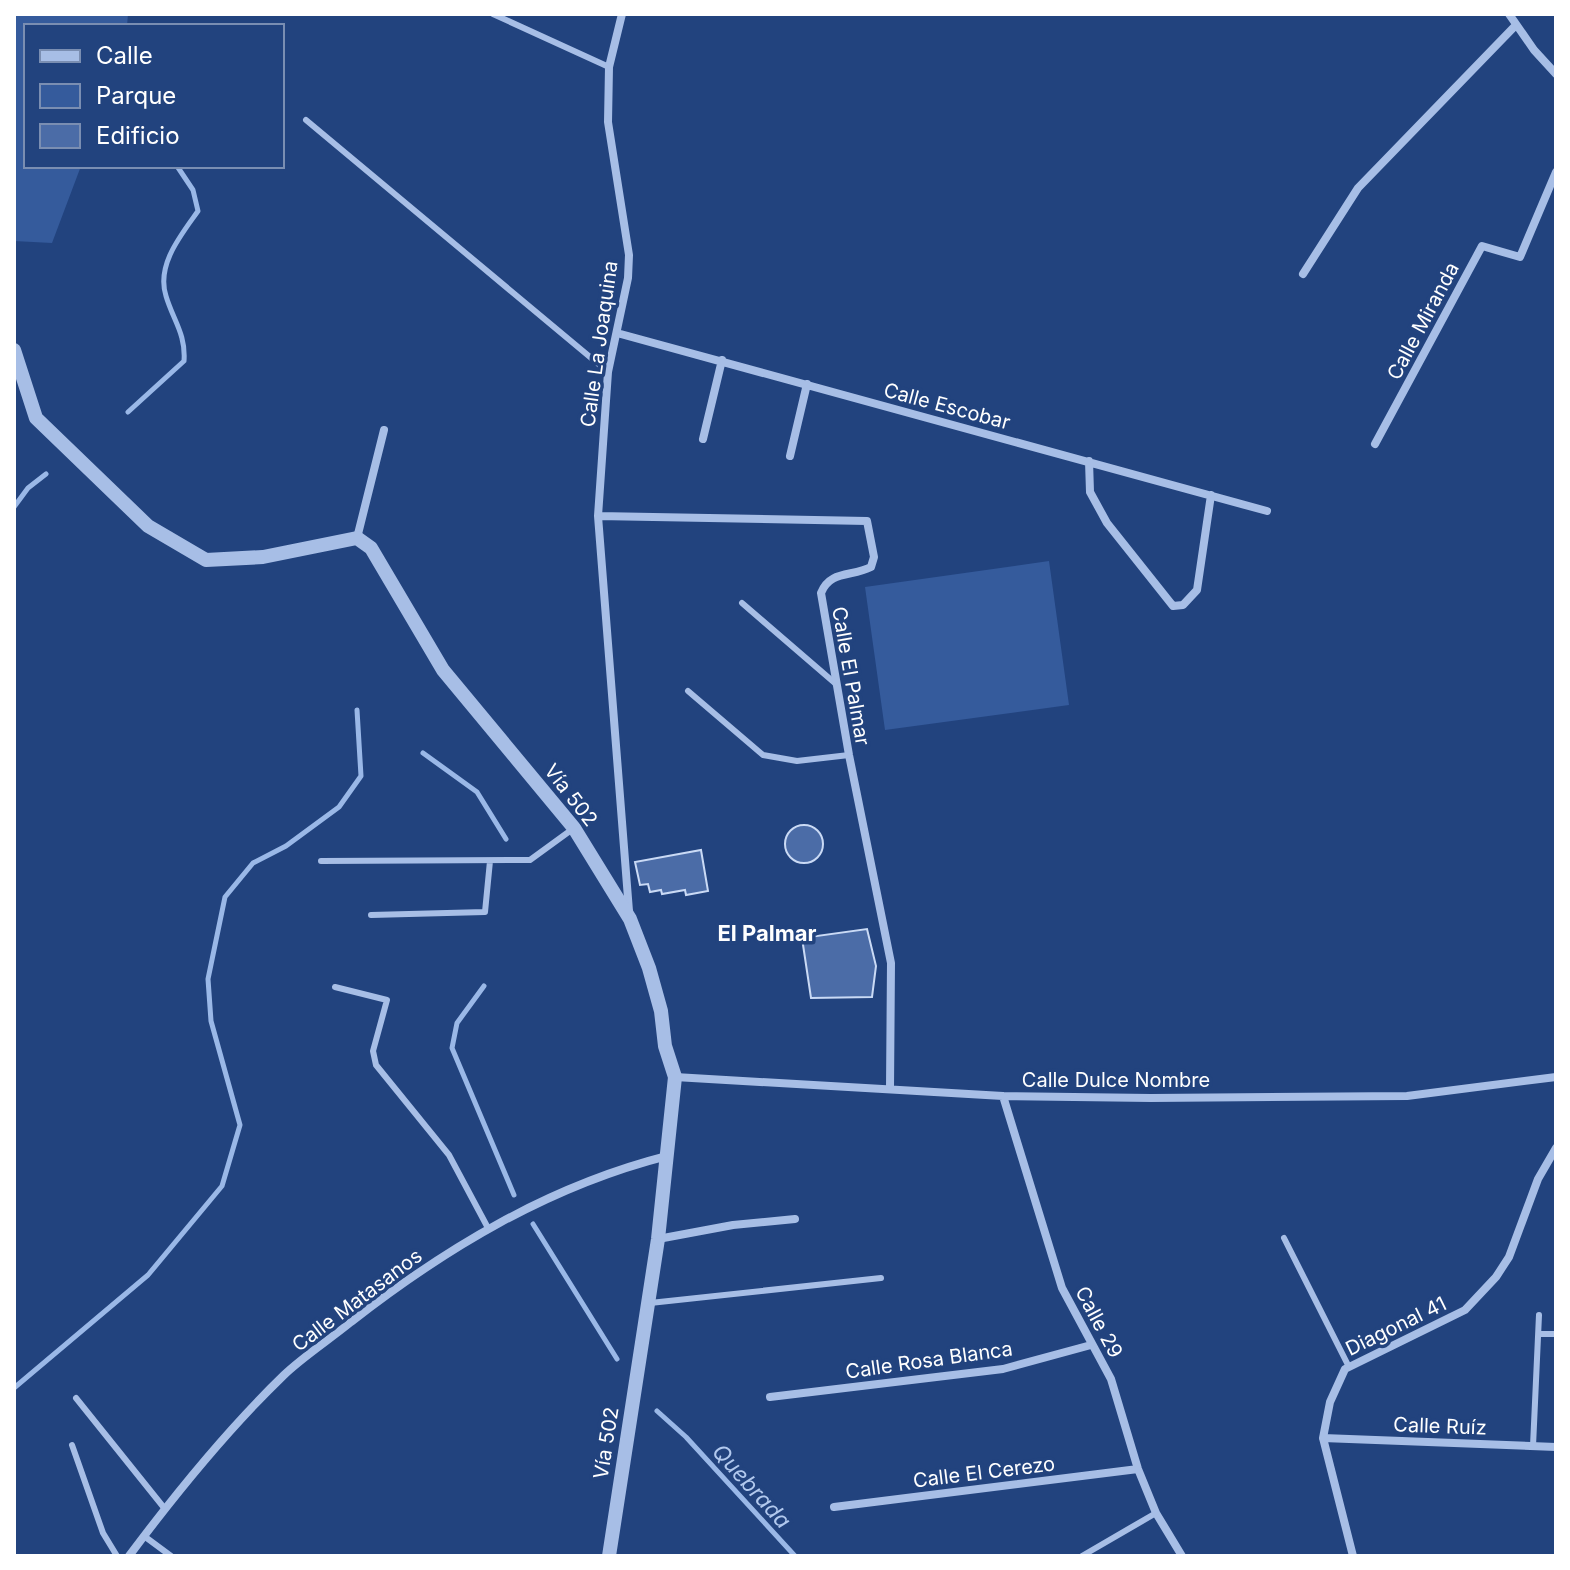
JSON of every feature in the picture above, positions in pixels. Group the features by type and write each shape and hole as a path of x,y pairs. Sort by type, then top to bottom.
{"street":[{"name":"Calle La Joaquina","path":"622,14 609,67 608,122 629,255 628,278 608,372 598,516 630,919"},
{"path":"1509,14 1515,26 1556,74"},
{"path":"1303,274 1358,188 1515,26"},
{"name":"Calle Miranda","path":"1375,444 1482,246 1520,257 1556,172"},
{"name":"Calle Escobar","path":"617,333 1267,511"},
{"path":"14,350 36,418 148,526 206,560 263,557 357,538 384,430"},
{"path":"703,439 722,360"},
{"path":"790,456 807,384"},
{"path":"1089,461 1090,492 1107,523 1173,606 1191,600 1197,590 1211,495"},
{"name":"Calle El Palmar","path":"598,516 867,521 874,557 871,567 835,576 825,583 821,593 849,755 891,963 890,1088"},
{"name":"Vía 502","path":"357,538 371,548 443,670 574,828 630,919 661,1011 665,1046 675,1077 658,1239 609,1556"},
{"name":"Calle Dulce Nombre","path":"675,1077 1003,1096 1407,1096 1556,1077"},
{"name":"Calle 29","path":"1003,1096 1062,1288 1111,1379 1138,1469 1156,1513 1182,1556"},
{"name":"Diagonal 41","path":"1347,1368 1465,1310 1486,1288 1509,1257 1520,1220 1556,1148"},
{"name":"Calle Matasanos","path":"129,1556 165,1509 286,1373 407,1278 488,1228 578,1183 667,1156"},
{"path":"658,1239 733,1225 795,1219"},
{"name":"Calle Rosa Blanca","path":"770,1397 1003,1369 1091,1345"},
{"path":"1347,1368 1330,1402 1323,1438 1353,1556"},
{"name":"Calle Ruíz","path":"1323,1438 1556,1447"},
{"name":"Calle El Cerezo","path":"834,1507 1138,1469"}],"lane":[{"path":"493,14 609,67"},
{"path":"306,120 608,372"},
{"path":"742,603 836,684"},
{"path":"688,691 763,755 797,761 849,755"},
{"path":"321,861 530,860 574,828"},
{"path":"371,915 485,912 490,861"},
{"path":"335,987 387,1000 373,1051 376,1065 449,1155 488,1228"},
{"path":"1284,1238 1347,1368"},
{"path":"648,1303 881,1278"},
{"path":"1533,1446 1539,1315"},
{"path":"1539,1334 1556,1334"},
{"path":"76,1398 165,1509"},
{"path":"72,1445 103,1533 117,1556"},
{"path":"1082,1556 1156,1513"},
{"path":"144,1536 171,1556"}],"green space":[{"path":"14,14 128,14 127,24 24,24 24,168 80,168 52,243 14,241"},
{"path":"1049,561 1069,705 885,730 865,587"}],"building":[{"path":"804,825 817,831 823,844 817,857 804,863 791,857 785,844 791,831"},
{"path":"701,850 708,891 686,895 685,890 662,894 661,890 650,892 648,884 640,885 635,862"},
{"path":"867,929 876,966 872,997 811,998 802,938"}],"waterway":[{"path":"128,412 184,361 181,335 166,296 164,273 172,251 198,211 193,190 178,168"},
{"path":"14,507 28,488 46,474"},
{"path":"14,1388 148,1275 222,1186 240,1125 211,1021 208,979 225,897 253,863 286,846 339,807 361,776 357,710"},
{"path":"423,753 477,792 506,839"},
{"path":"484,986 457,1023 452,1048 514,1195"},
{"path":"533,1224 617,1359"},
{"name":"Quebrada","path":"657,1411 686,1437 795,1556"}],"district":[{"name":"El Palmar","path":"767,933"}]}
